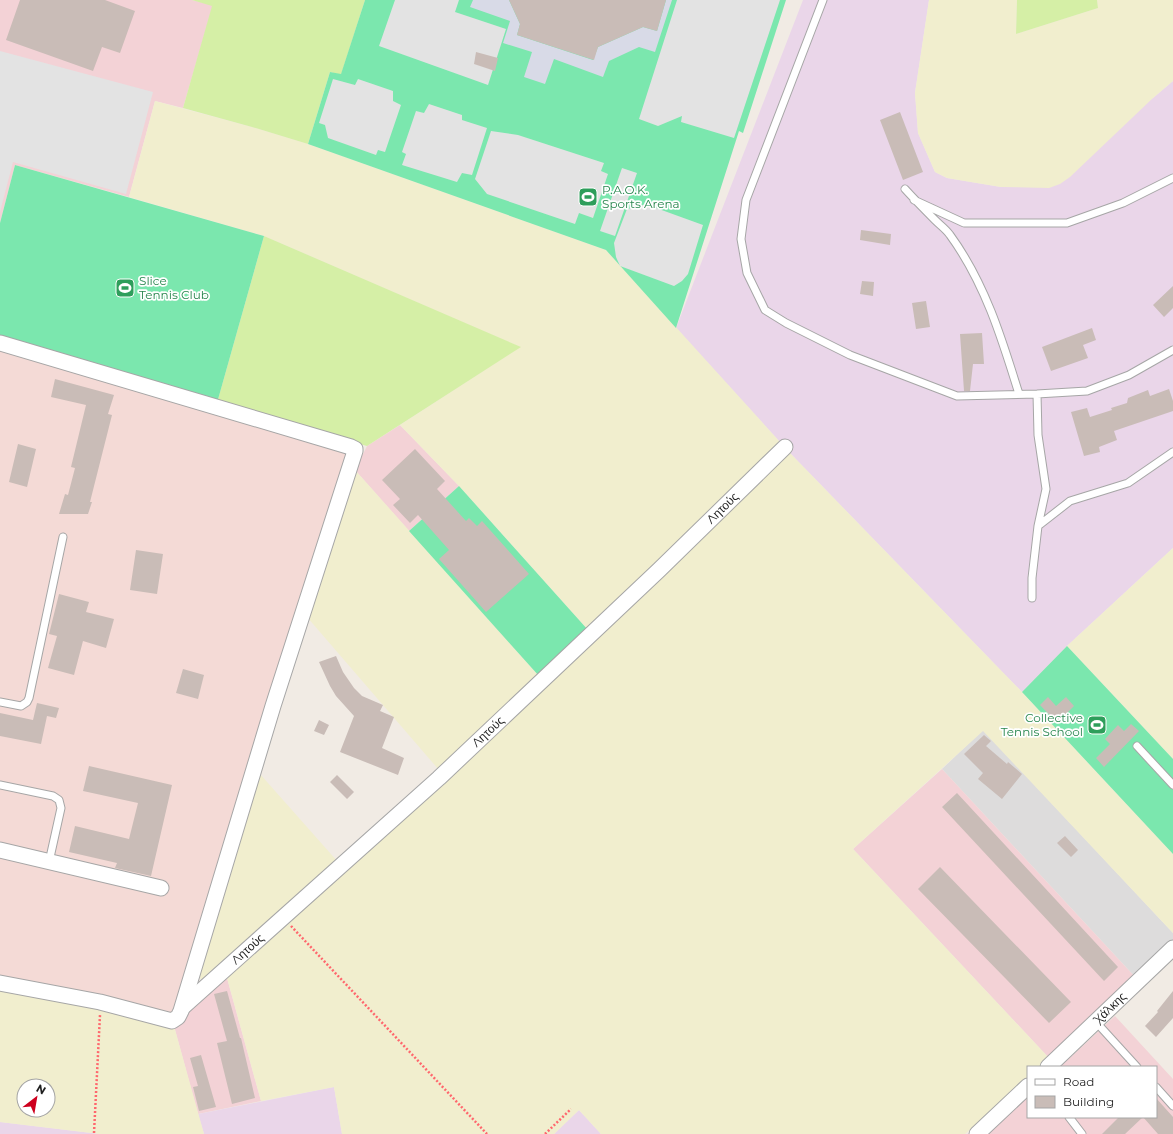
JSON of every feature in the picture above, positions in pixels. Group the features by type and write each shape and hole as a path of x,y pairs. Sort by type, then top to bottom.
{"street":[{"path":"0,343 355,449 355,453 273,706 182,1007"},
{"name":"Λητούς","path":"100,1002 172,1021 178,1017 182,1007 439,778 659,570 785,447"},
{"path":"0,850 161,888"},
{"name":"Χάλκης","path":"1049,1066 1173,948"},
{"path":"0,983 100,1002"},
{"path":"977,1134 1027,1087"}],"lane":[{"path":"823,0 746,200 741,239 748,273 765,310 786,323 850,355 957,396 1087,392 1129,375 1173,351"},
{"path":"914,200 964,223 1067,223 1123,203 1173,178"},
{"path":"905,189 914,200 950,234 970,266 990,307 1019,394"},
{"path":"1032,598 1032,578 1038,526 1046,489 1038,435 1036,394"},
{"path":"1038,526 1070,501 1128,483 1173,452"},
{"path":"0,702 21,706 27,702 63,537"},
{"path":"1137,746 1173,785"},
{"path":"0,785 53,796 60,800 61,808 49,862"},
{"path":"1096,1022 1136,1066"},
{"path":"1157,1088 1173,1106"},
{"path":"1070,1118 1082,1134"}],"path":[{"path":"282,917 487,1134"},
{"path":"94,1133 100,1002"},
{"path":"545,1134 571,1109"}],"shaded area":[{"path":"0,0 192,0 213,5 183,108 155,101 129,197 15,165 0,223"},
{"path":"395,0 459,0 455,12 506,29 488,85 379,46"},
{"path":"473,0 509,0 520,24 517,35 593,60 598,47 643,27 657,31 666,0 672,0 655,52 639,47 609,61 603,77 554,59 545,84 524,77 532,52 503,43 510,21 470,7"},
{"path":"677,0 780,0 734,138 681,122 682,116 658,126 639,119"},
{"path":"803,0 929,0 915,93 918,133 935,172 947,178 1001,187 1153,98 1173,81 1173,548 1067,646 1022,692 789,452 676,328"},
{"path":"929,0 1017,0 1016,34 1098,8 1097,0 1173,0 1173,81 1153,98 1070,177 1060,184 1049,188 1001,187 947,178 935,172 918,133 915,93"},
{"path":"0,51 153,92 126,194 13,162 0,212"},
{"path":"333,79 355,85 358,79 393,91 393,101 401,105 385,152 378,150 376,155 328,138 325,125 319,123"},
{"path":"155,101 252,127 308,144 606,250 780,442 588,630 459,486 400,425 520,347 264,236 129,197"},
{"path":"429,104 462,115 462,120 487,128 472,175 462,173 457,182 402,165 406,154 402,152 416,111 424,113"},
{"path":"491,131 518,135 604,163 601,171 608,174 593,218 579,213 575,224 487,194 475,179"},
{"path":"622,168 637,173 615,236 600,231"},
{"path":"645,204 703,225 688,274 682,281 674,286 620,266 616,257 614,243 627,209 639,207"},
{"path":"0,349 347,453 178,1006 171,1014 0,978"},
{"path":"400,425 459,486 409,531 355,470 367,446"},
{"path":"789,452 1022,692 1173,854 1173,933 983,731 853,849 1049,1058 1040,1066 1027,1066 1027,1078 965,1134 601,1134 579,1110 554,1134 342,1134 334,1087 261,1101 227,978"},
{"path":"355,470 539,676 439,770 307,617"},
{"path":"1173,548 1173,759 1067,646"},
{"path":"983,730 1173,933 1173,942 1136,978 942,769"},
{"path":"942,769 1136,978 1048,1057 853,849"},
{"path":"260,774 338,862 205,981 198,977"},
{"path":"227,978 261,1101 198,1114 174,1026"},
{"path":"0,987 174,1026 204,1134 100,1134 0,1122"},
{"path":"1115,1016 1173,1079 1173,1134 987,1134 1027,1097 1027,1118 1157,1118 1157,1066 1061,1066"},
{"path":"334,1087 342,1134 204,1134 198,1114"},
{"path":"579,1110 601,1134 554,1134"},
{"path":"0,1122 100,1134 0,1134"}],"green space":[{"path":"192,0 365,0 341,75 330,72 308,144 183,108 212,6"},
{"name":"P.A.O.K. Sports Arena","path":"365,0 786,0 743,133 739,131 676,328 606,250 308,144 330,72 341,74"},
{"path":"1017,0 1097,0 1098,8 1016,34"},
{"name":"Slice Tennis Club","path":"15,165 264,236 217,403 0,340 0,223"},
{"path":"264,236 521,347 367,446 217,403"},
{"path":"459,486 588,630 539,676 409,531"},
{"name":"Collective Tennis School","path":"1067,646 1173,759 1173,854 1022,692"}],"building":[{"path":"20,0 105,0 135,11 120,53 102,47 93,71 6,40"},
{"path":"509,0 666,0 657,31 643,27 598,47 594,60 517,35 520,24"},
{"path":"476,52 498,58 495,71 474,64"},
{"path":"900,112 923,172 903,180 880,120"},
{"path":"861,230 891,234 890,245 860,240"},
{"path":"862,281 874,282 873,296 860,294"},
{"path":"1173,286 1173,308 1164,317 1153,305"},
{"path":"926,301 930,327 916,329 912,303"},
{"path":"1092,328 1096,340 1083,345 1088,358 1051,371 1042,347"},
{"path":"982,333 984,364 973,364 970,391 964,391 960,334"},
{"path":"55,379 114,395 108,414 112,415 88,514 59,514 65,494 68,495 75,468 71,467 86,405 51,397"},
{"path":"1169,389 1173,401 1173,411 1114,431 1117,440 1099,447 1100,452 1084,456 1071,412 1087,408 1090,417 1112,410 1111,408 1127,403 1128,398 1148,390 1150,396"},
{"path":"18,444 36,449 27,487 9,482"},
{"path":"415,449 445,481 437,489 466,521 469,518 477,526 482,521 529,574 486,612 439,559 449,550 418,515 410,523 393,505 400,499 382,480"},
{"path":"136,550 163,554 157,594 130,590"},
{"path":"59,594 89,602 86,612 114,619 106,648 83,641 74,675 48,668 57,636 49,634"},
{"path":"336,656 343,672 354,688 362,696 383,705 380,711 394,717 382,748 404,758 398,775 340,752 354,716 336,696 319,662"},
{"path":"183,669 204,675 198,699 176,693"},
{"path":"1048,697 1056,706 1066,697 1074,706 1057,723 1040,705"},
{"path":"37,703 59,708 56,718 47,716 41,744 0,736 0,713 33,720"},
{"path":"319,720 329,725 324,735 314,731"},
{"path":"1131,724 1139,731 1104,767 1096,758 1110,744 1105,739 1118,725 1124,731"},
{"path":"984,735 991,741 986,746 1007,764 1008,762 1022,774 1002,799 978,779 983,773 964,754"},
{"path":"89,766 172,785 151,876 115,868 117,863 69,852 75,826 129,839 138,803 83,791"},
{"path":"337,775 354,792 347,799 330,782"},
{"path":"957,793 1118,967 1104,981 942,807"},
{"path":"1065,836 1078,850 1071,857 1057,843"},
{"path":"940,867 1071,1002 1049,1023 918,889"},
{"path":"227,991 241,1038 255,1098 232,1104 217,1043 227,1041 214,994"},
{"path":"1173,991 1173,1018 1156,1037 1145,1026 1158,1012 1157,1011"},
{"path":"201,1055 216,1107 199,1111 193,1087 198,1086 190,1058"},
{"path":"1157,1099 1173,1117 1173,1134 1158,1134 1144,1118 1157,1118"},
{"path":"1118,1118 1142,1118 1125,1134 1102,1134"}],"place":[{"name":"P.A.O.K. Sports Arena","path":"588,197"},
{"name":"Slice Tennis Club","path":"125,288"},
{"name":"Collective Tennis School","path":"1097,725"}]}
